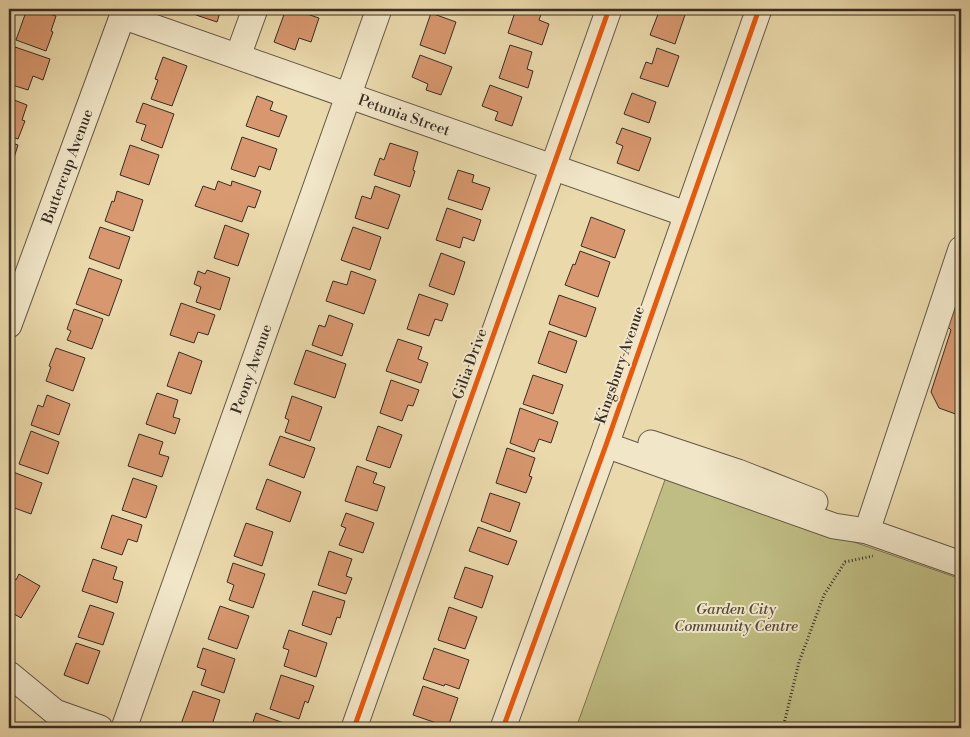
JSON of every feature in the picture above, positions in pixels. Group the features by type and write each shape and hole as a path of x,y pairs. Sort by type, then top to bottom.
{"street":[{"path":"238,56 255,9"},
{"name":"Peony Avenue","path":"124,728 379,9"},
{"name":"Gilia Drive","path":"354,728 609,9"},
{"name":"Kingsbury Avenue","path":"503,728 759,9"},
{"name":"Petunia Street","path":"123,12 238,56 686,214"},
{"name":"Buttercup Avenue","path":"10,317 123,12"},
{"path":"867,531 961,249"},
{"path":"608,437 834,526 867,531 961,564"},
{"path":"9,674 55,712 100,728"}],"path":[{"path":"783,728 799,662 824,595 845,562 891,553 895,541"}],"green space":[{"name":"Garden City Community Centre","path":"666,477 961,579 961,728 576,728"}],"building":[{"path":"27,9 34,9 56,16 51,31 53,32 46,51 16,40"},
{"path":"186,9 221,9 217,22 196,15 197,12"},
{"path":"286,9 292,9 319,18 311,42 299,38 295,50 274,42"},
{"path":"516,9 543,9 539,20 549,24 542,45 508,33"},
{"path":"660,9 676,9 686,12 675,44 650,35"},
{"path":"431,13 456,22 445,54 420,45"},
{"path":"510,45 532,52 527,69 533,71 528,88 499,78"},
{"path":"15,47 50,59 43,80 33,76 28,90 9,84 9,63"},
{"path":"657,48 679,56 668,87 640,78 646,62 652,64"},
{"path":"420,55 452,67 441,95 426,90 428,84 412,77"},
{"path":"163,57 187,66 172,106 151,99 158,80 155,79"},
{"path":"490,85 522,97 512,126 495,120 498,112 482,106"},
{"path":"632,93 656,102 649,123 624,114"},
{"path":"257,96 273,102 270,110 287,116 279,137 246,126"},
{"path":"9,98 27,105 22,120 25,121 18,139 9,136"},
{"path":"143,103 174,114 162,148 141,140 146,125 136,122"},
{"path":"622,128 651,138 639,171 617,163 623,146 616,143"},
{"path":"242,137 277,149 270,170 259,166 255,177 231,169"},
{"path":"9,142 18,145 12,164 9,163"},
{"path":"390,143 418,152 410,187 374,175 380,158 384,160"},
{"path":"130,145 159,155 149,185 120,175"},
{"path":"458,170 474,175 472,182 490,188 482,210 448,199"},
{"path":"218,181 231,186 232,181 261,191 255,208 248,206 242,222 195,206 203,186 215,190"},
{"path":"375,186 400,195 388,229 355,218 362,196 371,199"},
{"path":"117,191 143,200 133,231 105,221"},
{"path":"447,208 481,220 474,241 463,237 460,248 436,240"},
{"path":"591,217 625,230 615,258 581,246"},
{"path":"225,225 249,234 238,266 214,258"},
{"path":"100,227 130,237 119,269 89,258"},
{"path":"353,227 381,237 370,270 341,260"},
{"path":"580,251 610,262 598,297 565,285"},
{"path":"441,253 465,262 454,295 429,286"},
{"path":"89,268 122,280 109,316 76,304"},
{"path":"207,270 230,278 220,310 196,302 201,287 194,284 198,271 205,274"},
{"path":"351,271 376,280 364,314 326,301 333,281 347,285"},
{"path":"419,294 448,304 442,321 435,319 429,336 407,329"},
{"path":"559,295 596,308 586,337 549,324"},
{"path":"961,299 961,416 939,408 931,392 951,330 945,324 956,302"},
{"path":"181,303 215,315 208,335 198,332 194,343 170,335"},
{"path":"74,309 103,319 92,349 67,340 71,331 67,329"},
{"path":"329,315 353,324 342,356 312,345 319,325 325,327"},
{"path":"549,331 577,341 566,373 538,363"},
{"path":"398,339 422,347 418,359 428,363 421,383 386,371"},
{"path":"56,348 85,358 73,391 46,381"},
{"path":"306,350 346,364 335,398 294,384"},
{"path":"179,352 202,361 191,394 167,386"},
{"path":"533,375 563,385 553,414 523,404"},
{"path":"391,380 419,390 413,406 408,405 402,421 380,413"},
{"path":"157,393 178,400 173,417 180,419 175,434 146,424"},
{"path":"47,395 70,404 59,435 31,425 38,405 43,407"},
{"path":"292,396 322,407 310,441 285,432 289,420 285,418"},
{"path":"520,408 558,422 551,443 539,439 534,452 510,443"},
{"path":"378,426 402,435 390,468 366,460"},
{"path":"31,431 59,442 48,474 19,464"},
{"path":"139,434 163,442 159,454 169,457 162,477 128,466"},
{"path":"280,436 315,448 304,478 269,465"},
{"path":"507,448 535,458 529,476 532,477 526,493 496,483"},
{"path":"357,466 377,473 373,483 385,487 377,511 345,501"},
{"path":"13,472 42,483 31,514 9,506 12,493 9,492 9,485"},
{"path":"133,478 157,486 146,518 122,510"},
{"path":"267,479 301,492 290,522 256,509"},
{"path":"490,493 520,503 510,532 481,521"},
{"path":"346,513 374,523 363,553 339,545 346,528 341,526"},
{"path":"112,515 142,525 137,542 128,539 122,555 101,548"},
{"path":"246,523 273,532 262,566 234,556"},
{"path":"478,527 517,541 508,565 469,551"},
{"path":"329,551 352,559 346,576 352,578 346,594 318,585"},
{"path":"93,559 117,567 113,579 123,582 117,603 82,591"},
{"path":"233,563 265,574 253,608 229,600 234,585 227,582"},
{"path":"465,567 493,576 482,608 454,598"},
{"path":"19,574 40,586 21,618 9,611 9,576 16,580"},
{"path":"313,591 345,601 340,618 337,617 331,635 302,625"},
{"path":"90,605 114,613 103,645 78,637"},
{"path":"220,606 249,616 237,649 208,639"},
{"path":"449,607 477,617 465,649 438,640"},
{"path":"289,630 327,643 316,677 284,666 289,650 283,648"},
{"path":"76,643 100,651 88,684 64,675"},
{"path":"203,648 235,659 224,693 201,685 206,670 197,667"},
{"path":"434,648 469,660 459,689 423,679"},
{"path":"281,675 314,686 308,703 305,701 299,719 270,709"},
{"path":"423,686 458,698 448,727 413,715"},
{"path":"193,691 220,700 211,728 194,728 181,724"},
{"path":"256,713 295,727 251,728"}],"cycle path":[{"path":"354,728 609,9"},
{"path":"503,728 606,445 759,9"}]}
